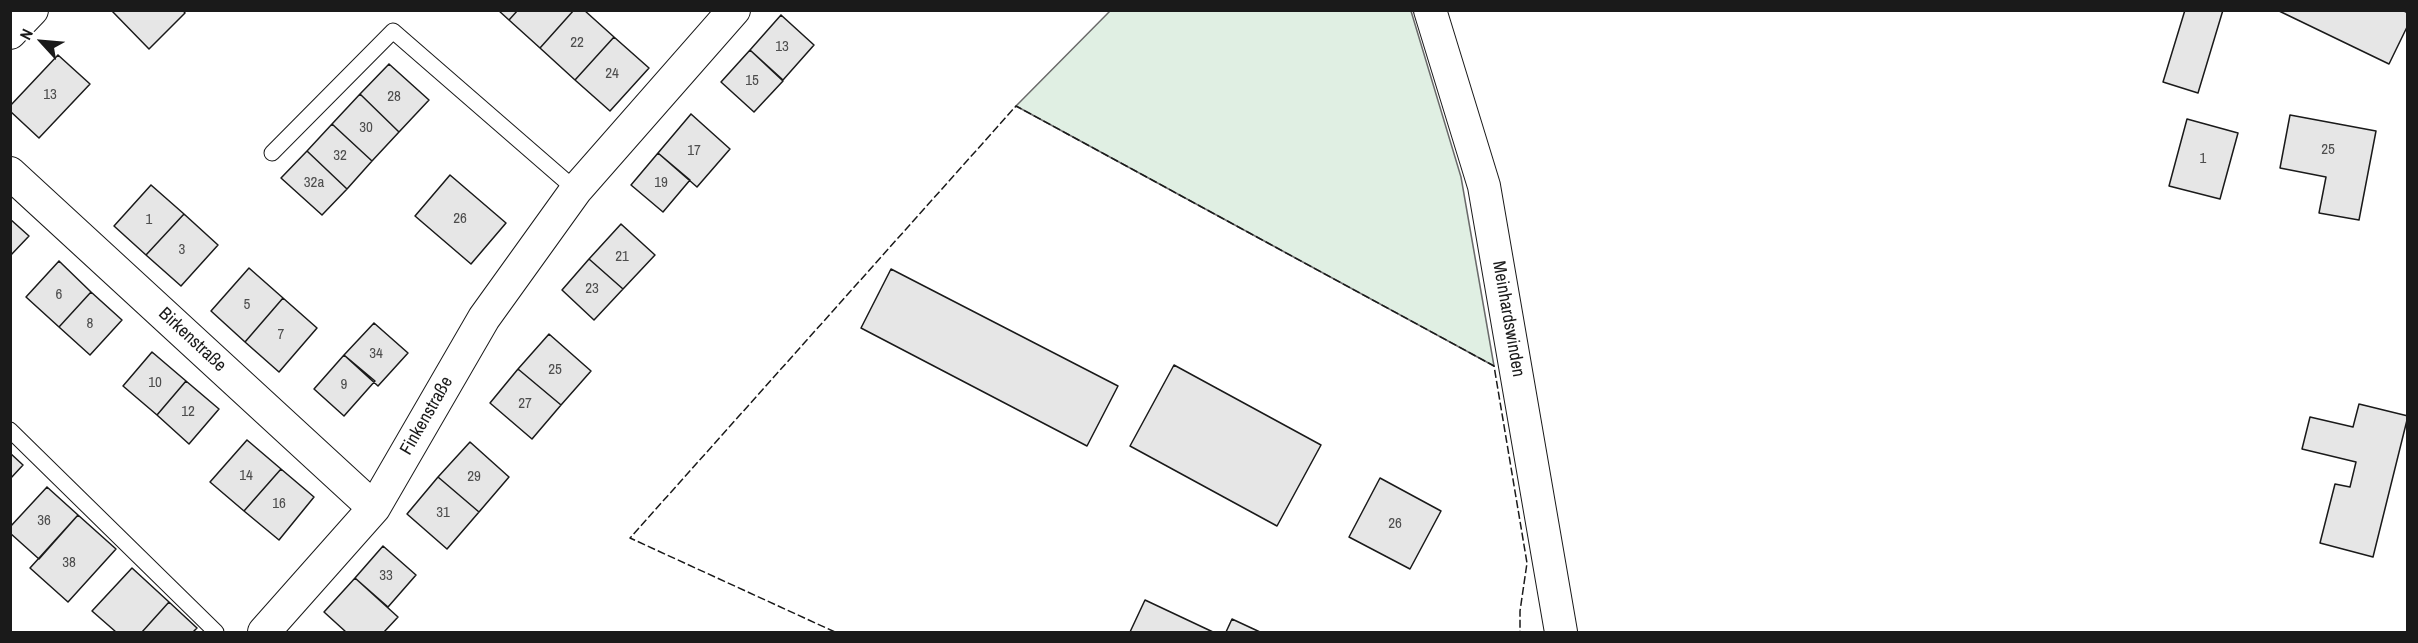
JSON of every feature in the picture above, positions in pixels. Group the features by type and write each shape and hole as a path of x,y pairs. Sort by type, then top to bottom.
{"street":[{"path":"10,33 32,10"},
{"name":"Finkenstraße","path":"264,633 374,507 484,318 576,190 734,10"},
{"name":"Meinhardswinden","path":"1430,10 1484,186 1561,633"},
{"name":"Birkenstraße","path":"10,173 374,507"}],"lane":[{"path":"272,153 393,31 576,190"},
{"path":"10,430 216,633"}],"green space":[{"path":"1110,11 1411,11 1461,177 1494,366 1016,106"}],"building":[{"path":"111,10 183,10 185,13 149,49"},
{"path":"498,10 518,10 509,20"},
{"path":"518,10 574,10 540,48 509,20"},
{"path":"574,10 584,10 614,37 575,80 540,48"},
{"path":"2185,10 2223,10 2198,93 2163,82"},
{"path":"2277,10 2402,10 2408,13 2408,25 2389,64"},
{"path":"781,15 814,45 783,80 750,50"},
{"path":"614,37 649,68 610,111 575,80"},
{"path":"750,50 783,81 754,112 721,82"},
{"path":"58,55 90,84 39,138 10,111 10,106"},
{"path":"389,64 429,100 399,132 360,94"},
{"path":"360,94 399,132 372,161 332,124"},
{"path":"691,114 730,149 697,187 658,153"},
{"path":"2290,115 2376,131 2359,220 2319,213 2326,177 2280,168"},
{"path":"2187,119 2238,133 2220,199 2169,186"},
{"path":"332,124 372,161 347,189 307,151"},
{"path":"307,151 347,189 322,215 281,178"},
{"path":"658,153 690,180 663,212 631,185"},
{"path":"450,175 506,223 471,264 415,216"},
{"path":"151,185 184,214 146,255 114,226"},
{"path":"184,214 218,245 181,286 146,255"},
{"path":"10,219 29,236 10,256"},
{"path":"621,224 655,255 623,289 589,259"},
{"path":"589,259 623,289 594,320 562,290"},
{"path":"59,261 91,292 59,327 26,297"},
{"path":"249,268 283,298 245,342 211,311"},
{"path":"891,269 1118,386 1087,446 861,328"},
{"path":"91,292 122,320 90,355 59,327"},
{"path":"283,298 317,328 279,372 245,342"},
{"path":"374,323 408,353 378,386 344,355"},
{"path":"549,334 591,371 561,405 518,369"},
{"path":"152,352 186,381 157,415 123,386"},
{"path":"344,355 375,381 344,416 314,389"},
{"path":"1174,365 1321,445 1277,526 1130,446"},
{"path":"518,369 561,405 532,439 490,403"},
{"path":"186,381 219,409 189,444 157,415"},
{"path":"2359,404 2408,416 2373,557 2320,543 2335,484 2350,487 2356,462 2302,449 2310,417 2353,427"},
{"path":"247,440 281,469 244,511 210,482"},
{"path":"470,442 509,477 479,512 438,477"},
{"path":"10,453 23,465 10,479"},
{"path":"281,469 314,497 279,540 244,511"},
{"path":"438,477 479,512 447,549 407,514"},
{"path":"1380,478 1441,511 1410,569 1349,537"},
{"path":"47,487 78,515 39,559 10,533 10,527"},
{"path":"78,515 116,549 68,602 30,568"},
{"path":"383,546 416,575 388,607 355,578"},
{"path":"132,568 169,602 142,632 116,632 92,611"},
{"path":"355,578 398,617 384,632 346,632 324,612"},
{"path":"1145,600 1213,632 1130,632"},
{"path":"169,602 197,628 193,632 142,632"},
{"path":"1232,619 1260,632 1226,632"}],"fence":[{"path":"835,632 630,538 1016,106 1494,366 1527,563 1520,611 1520,632"}]}
